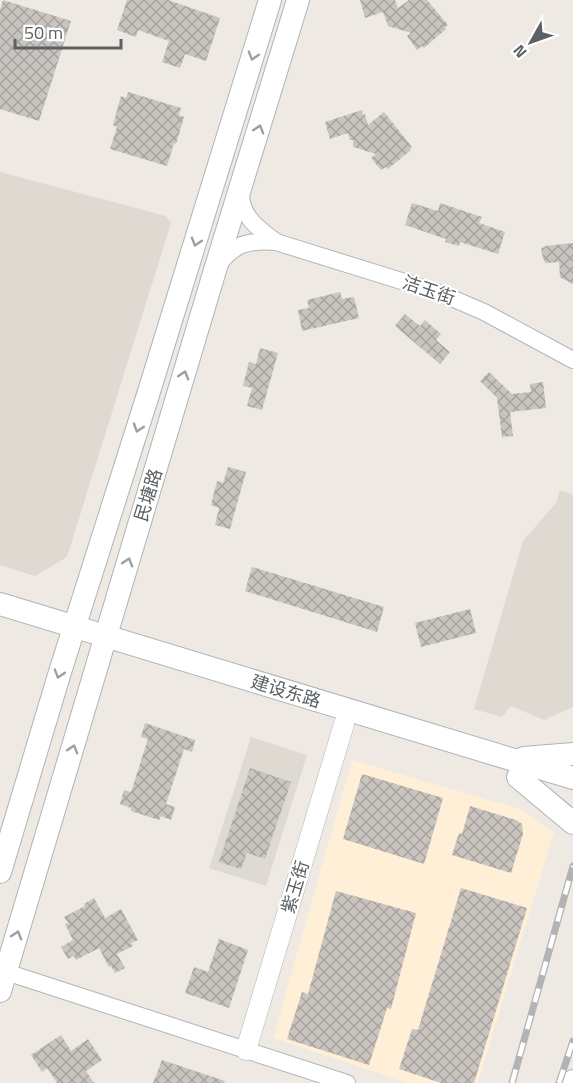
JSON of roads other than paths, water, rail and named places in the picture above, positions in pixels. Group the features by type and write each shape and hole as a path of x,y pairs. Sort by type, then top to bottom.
{"main road":[{"name":"民塘路","path":"0,872 270,0"},
{"name":"民塘路","path":"3,982 215,270 298,0"},
{"name":"建设东路","path":"0,604 72,634 513,768 573,793"},
{"name":"建设东路","path":"0,620 72,634"},
{"name":"建设东路","path":"104,644 344,724 513,768 573,778"},
{"path":"513,768 573,754"},
{"path":"513,768 573,823"}],"street":[{"path":"242,185 242,204 245,212 255,226 276,242"},
{"path":"215,270 237,247 249,242 276,242"},
{"name":"洁玉街","path":"276,242 440,293 484,312 573,360"},
{"name":"紫玉街","path":"246,1050 344,724"},
{"path":"3,982 246,1050 347,1083"}],"railway":[{"path":"512,1083 573,866"},
{"path":"559,1083 573,1041"}]}
